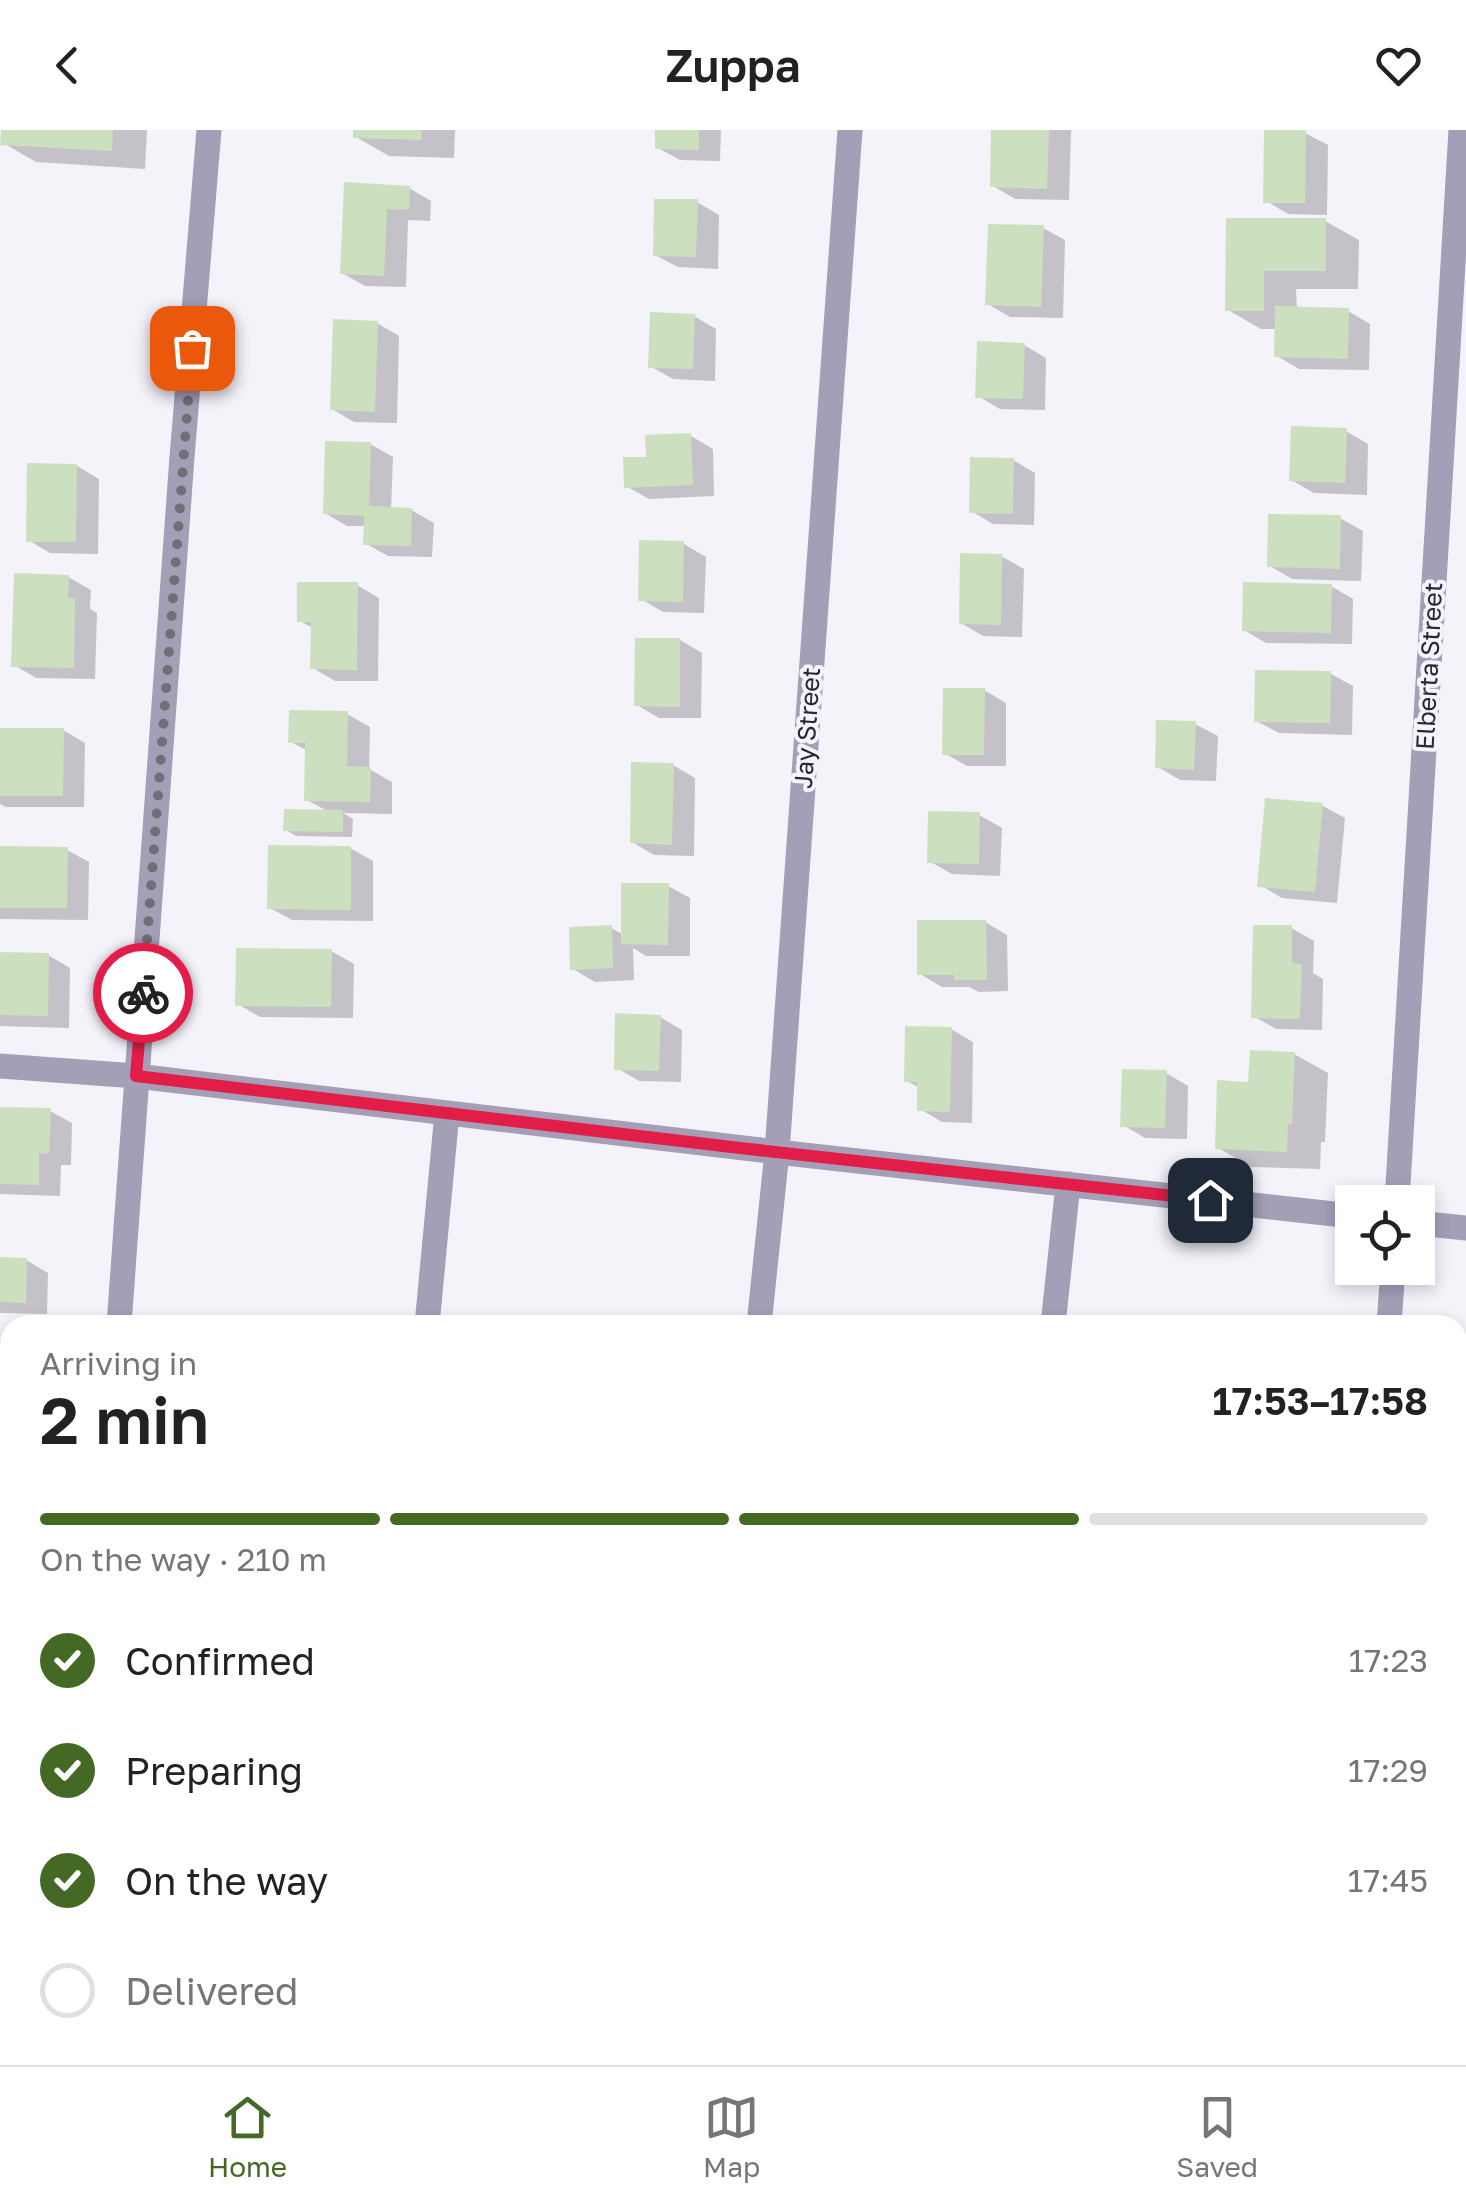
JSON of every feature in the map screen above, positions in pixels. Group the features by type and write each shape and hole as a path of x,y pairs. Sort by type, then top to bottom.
{"street":[{"path":"119,1315 210,130"},
{"name":"Jay Street","path":"760,1315 777,1152 850,130"},
{"name":"Elberta Street","path":"1398,1185 1462,130"},
{"path":"0,1066 136,1076 1335,1214"},
{"path":"428,1315 446,1113"},
{"path":"1054,1315 1068,1184"},
{"path":"1435,1225 1466,1228"},
{"path":"1390,1315 1392,1285"}],"building":[{"path":"1,130 113,130 112,151 0,145"},
{"path":"353,130 422,130 421,140 353,138"},
{"path":"655,130 699,130 699,150 655,149"},
{"path":"991,130 1049,130 1047,189 990,187"},
{"path":"1264,130 1306,130 1305,203 1263,203"},
{"path":"344,182 410,186 409,210 387,209 384,276 340,274"},
{"path":"654,199 698,199 696,257 653,256"},
{"path":"1226,218 1326,218 1326,271 1264,271 1264,311 1225,311"},
{"path":"988,224 1044,225 1041,307 985,305"},
{"path":"1275,306 1349,308 1348,359 1274,357"},
{"path":"650,312 695,314 693,369 648,368"},
{"path":"333,319 378,321 375,412 330,410"},
{"path":"977,341 1025,343 1023,399 975,398"},
{"path":"1291,426 1347,428 1345,483 1289,481"},
{"path":"691,433 693,485 624,488 623,457 646,457 645,435"},
{"path":"325,441 371,442 369,506 412,508 411,546 363,545 364,516 323,514"},
{"path":"970,457 1014,458 1013,514 969,513"},
{"path":"27,463 77,464 76,542 26,542"},
{"path":"1268,514 1341,515 1340,569 1267,567"},
{"path":"639,540 684,541 683,602 638,601"},
{"path":"960,553 1002,554 1001,625 959,624"},
{"path":"14,573 69,575 68,598 75,598 74,668 11,667"},
{"path":"297,582 358,582 357,670 310,669 311,622 297,622"},
{"path":"1243,582 1332,584 1331,633 1242,631"},
{"path":"635,638 680,638 680,707 634,706"},
{"path":"1255,670 1331,671 1330,723 1254,722"},
{"path":"943,688 985,688 984,755 942,755"},
{"path":"289,710 348,711 347,766 371,767 370,802 304,801 305,743 288,743"},
{"path":"1156,720 1196,721 1194,770 1155,768"},
{"path":"0,728 64,728 63,796 0,796"},
{"path":"631,762 674,763 672,845 630,843"},
{"path":"1265,798 1323,803 1315,892 1257,887"},
{"path":"284,809 343,810 343,832 283,831"},
{"path":"928,811 980,812 979,864 927,863"},
{"path":"268,845 351,846 351,910 267,909"},
{"path":"0,846 68,847 67,908 0,908"},
{"path":"621,883 669,883 668,945 621,944"},
{"path":"917,920 986,920 987,980 917,975"},
{"path":"612,925 613,968 570,970 569,927"},
{"path":"1253,925 1292,925 1292,963 1302,964 1300,1019 1251,1018"},
{"path":"236,948 332,949 331,1007 235,1006"},
{"path":"0,952 49,953 48,1016 0,1015"},
{"path":"615,1013 661,1015 659,1071 614,1070"},
{"path":"905,1026 952,1027 950,1112 917,1111 917,1082 904,1082"},
{"path":"1250,1050 1295,1052 1287,1152 1215,1149 1217,1080 1248,1082"},
{"path":"1122,1069 1167,1070 1165,1128 1120,1127"},
{"path":"0,1107 51,1108 49,1154 39,1153 39,1185 0,1184"},
{"path":"0,1257 27,1258 26,1303 0,1302"}],"way so far":[{"path":"143,993 192,348"}],"route":[{"path":"143,993 136,1076 1210,1200"}]}
